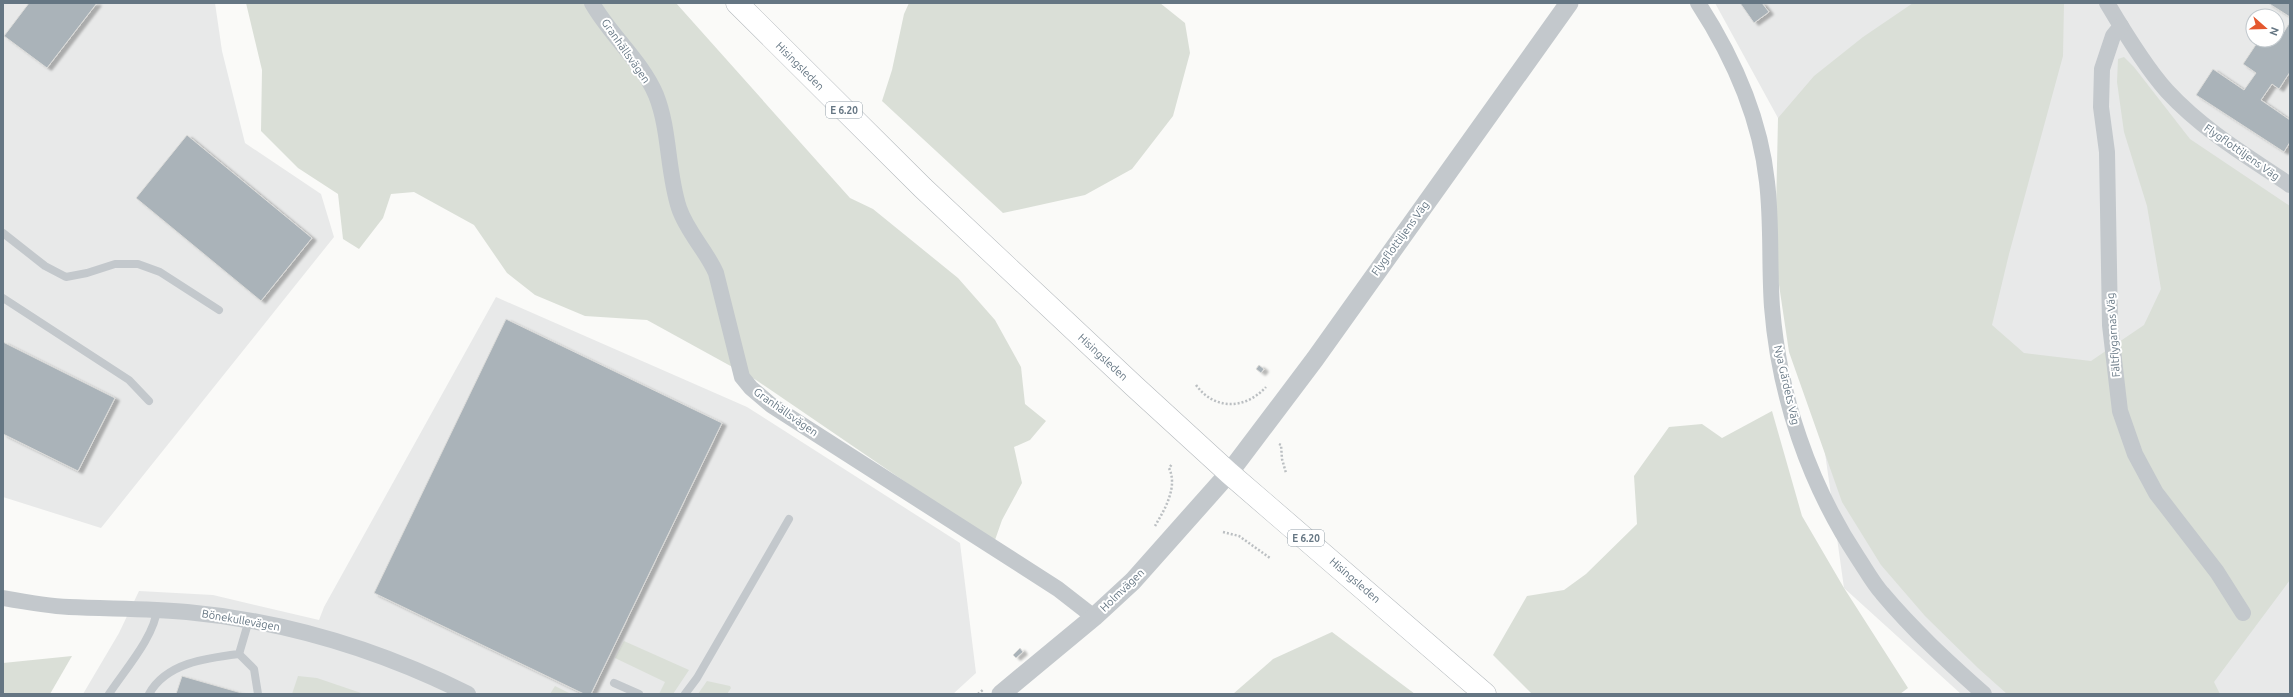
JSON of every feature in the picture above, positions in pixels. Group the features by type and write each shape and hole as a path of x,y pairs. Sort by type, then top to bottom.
{"highway":[{"name":"Hisingsleden","path":"737,3 924,188 1229,473 1485,694"}],"street":[{"name":"Granhällsvägen","path":"592,3 642,70 656,95 662,117 671,179 679,209 687,228 709,257 716,273 742,377 751,388 771,405 1058,589 1094,617"},
{"name":"Flygflottiljens Väg","path":"1229,473 1287,397 1570,3"},
{"name":"Nya Gärdets Väg","path":"1698,3 1734,64 1749,103 1760,145 1767,181 1772,307 1780,365 1790,408 1811,472 1839,528 1880,592 1932,647 1984,694"},
{"name":"Flygflottiljens Väg","path":"2107,3 2121,26 2166,90 2196,120 2230,146 2290,185"},
{"name":"Fältflygarnas Väg","path":"2121,26 2113,36 2102,69 2101,107 2107,152 2110,325 2120,411 2135,454 2156,493 2217,572 2243,613"},
{"name":"Holmvägen","path":"1001,694 1094,617 1133,581 1229,473"},
{"name":"Bönekullevägen","path":"3,598 69,607 157,609 250,620 352,646 431,676 468,694"}],"lane":[{"path":"3,233 45,266 66,276 87,273 115,264 138,264 160,272 219,310"},
{"path":"3,298 129,380 149,401"},
{"path":"685,694 698,678 789,519"},
{"path":"108,694 150,632 156,620 157,609"},
{"path":"239,654 250,620"},
{"path":"149,694 155,683 188,663 239,654"},
{"path":"239,654 254,669 258,694"},
{"path":"614,683 639,694"}],"path":[{"path":"1196,385 1221,405 1231,406 1255,397 1266,387"},
{"path":"1279,444 1281,445 1282,459 1286,473"},
{"path":"1151,532 1164,510 1172,490 1169,468 1172,464"},
{"path":"1223,532 1236,533 1265,556 1270,558"}],"shaded area":[{"path":"3,3 215,3 222,51 245,143 321,194 334,237 101,528 3,497"},
{"path":"246,3 676,3 850,198 873,209 958,278 995,320 1021,367 1025,404 1046,421 1030,440 1014,447 1022,483 1002,520 995,540 964,522 756,380 647,320 585,316 535,295 507,273 474,225 414,192 391,194 383,218 359,249 343,239 338,194 298,168 261,131 262,70"},
{"path":"909,3 1160,3 1185,23 1190,53 1173,116 1132,169 1085,195 1003,213 882,101 892,70 904,14"},
{"path":"1715,3 2290,3 2290,694 1961,694 1844,588 1778,118"},
{"path":"1913,3 2064,3 2063,56 2009,254 1992,325 2024,353 2091,361 2144,325 2161,289 2147,206 2124,132 2117,82 2118,59 2124,57 2134,67 2190,139 2290,206 2290,580 2214,682 2220,694 2007,694 1925,616 1881,565 1842,502 1789,352 1775,258 1778,118 1814,76 1863,37"},
{"path":"496,297 747,407 960,543 976,673 953,694 83,694 119,633 139,591 213,595 319,620 324,607"},
{"path":"1772,411 1802,516 1844,588 1908,688 1900,694 1532,694 1493,655 1527,596 1564,590 1586,574 1637,524 1634,476 1669,427 1702,424 1722,438"},
{"path":"1332,632 1415,694 1233,694 1273,659"},
{"path":"624,641 689,670 673,694 659,694 665,682 615,658"},
{"path":"72,656 50,694 3,694 3,663"},
{"path":"298,676 317,678 364,694 292,694"},
{"path":"707,681 730,686 731,688 727,694 698,694"},
{"path":"555,686 571,694 550,694"}],"building":[{"path":"29,3 97,3 47,68 4,36"},
{"path":"1740,3 1762,3 1769,12 1754,23"},
{"path":"2268,3 2290,3 2290,17 2285,14 2285,8 2276,8"},
{"path":"2290,22 2290,72 2279,89 2272,84 2261,100 2290,120 2290,142 2284,152 2196,95 2213,69 2244,90 2256,73 2243,64 2254,48 2285,48 2285,30"},
{"path":"187,135 312,238 261,301 136,198"},
{"path":"506,319 722,423 591,694 584,694 374,593"},
{"path":"3,342 115,398 78,471 3,434"},
{"path":"1259,365 1264,369 1261,373 1256,369"},
{"path":"1020,648 1023,652 1016,658 1013,655"},
{"path":"182,676 245,694 176,694"}]}
